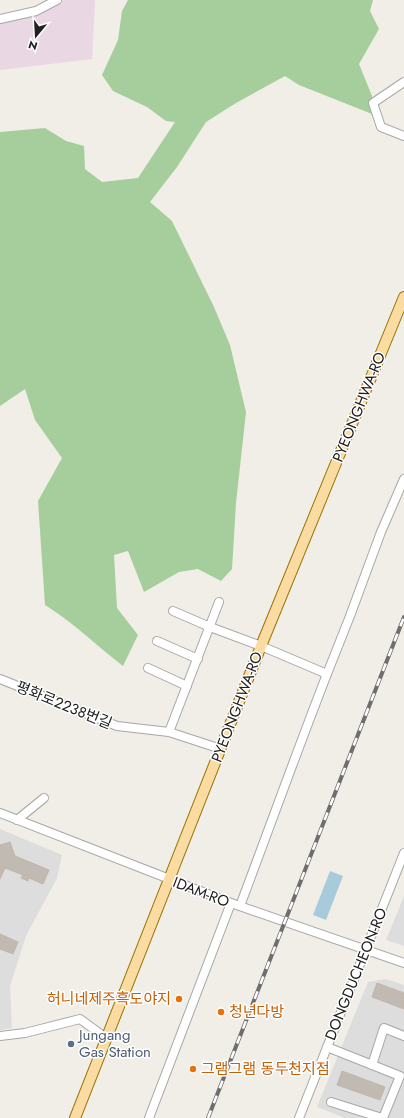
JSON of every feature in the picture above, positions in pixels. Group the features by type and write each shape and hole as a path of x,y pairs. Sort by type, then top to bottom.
{"main road":[{"name":"PYEONGHWA-RO","path":"75,1118 168,880 222,749 261,646 404,297"}],"street":[{"path":"0,19 36,11 57,0"},
{"path":"403,85 373,102 381,127 404,136"},
{"path":"240,906 299,746 381,532 404,479"},
{"path":"170,732 219,602"},
{"path":"174,611 327,674"},
{"path":"157,641 198,659"},
{"path":"148,668 187,686"},
{"name":"평화로2238번길","path":"0,679 117,726 170,732 222,749"},
{"path":"17,820 44,798"},
{"name":"IDAM-RO","path":"0,813 168,880 404,963"},
{"name":"DONGDUCHEON-RO","path":"300,1118 404,853"},
{"path":"149,1118 231,903"},
{"path":"0,1036 24,1033 80,1019 106,1038"},
{"path":"372,1065 384,1028 404,1036"},
{"path":"328,1047 400,1076 382,1118 330,1102"}],"shaded area":[{"path":"63,0 95,0 92,59 0,70 0,24 38,12"},
{"path":"0,829 62,855 57,878 26,936 10,986 12,1028 0,1030"},
{"path":"404,896 404,946 386,940"},
{"path":"386,979 404,985 404,1118 345,1118 317,1107 368,982"}],"green space":[{"path":"128,0 373,0 370,11 379,29 359,64 372,96 372,114 299,85 285,76 236,103 206,122 177,167 150,202 172,221 214,307 230,345 246,412 236,503 232,569 221,581 198,569 179,572 144,592 128,551 114,555 117,608 138,635 123,666 75,626 45,605 38,501 62,458 35,420 25,389 0,406 0,132 45,128 66,141 84,146 85,169 102,182 138,178 175,122 166,121 147,107 113,91 102,75 118,40 122,11"}],"water":[{"path":"330,871 343,876 326,920 313,915"}],"building":[{"path":"10,842 15,856 49,870 43,884 29,878 28,881 21,878 23,875 5,868 0,879 0,845"},
{"path":"0,934 18,942 13,954 0,949"},
{"path":"377,983 404,993 404,1009 372,997"},
{"path":"342,1071 385,1087 380,1100 337,1085"}],"railway":[{"path":"208,1118 404,617"}],"place":[{"name":"허니네제주흑도야지","path":"179,999"},
{"name":"청년다방","path":"221,1012"},
{"name":"Jungang Gas Station","path":"71,1044"},
{"name":"그램그램 동두천지점","path":"193,1069"}]}
